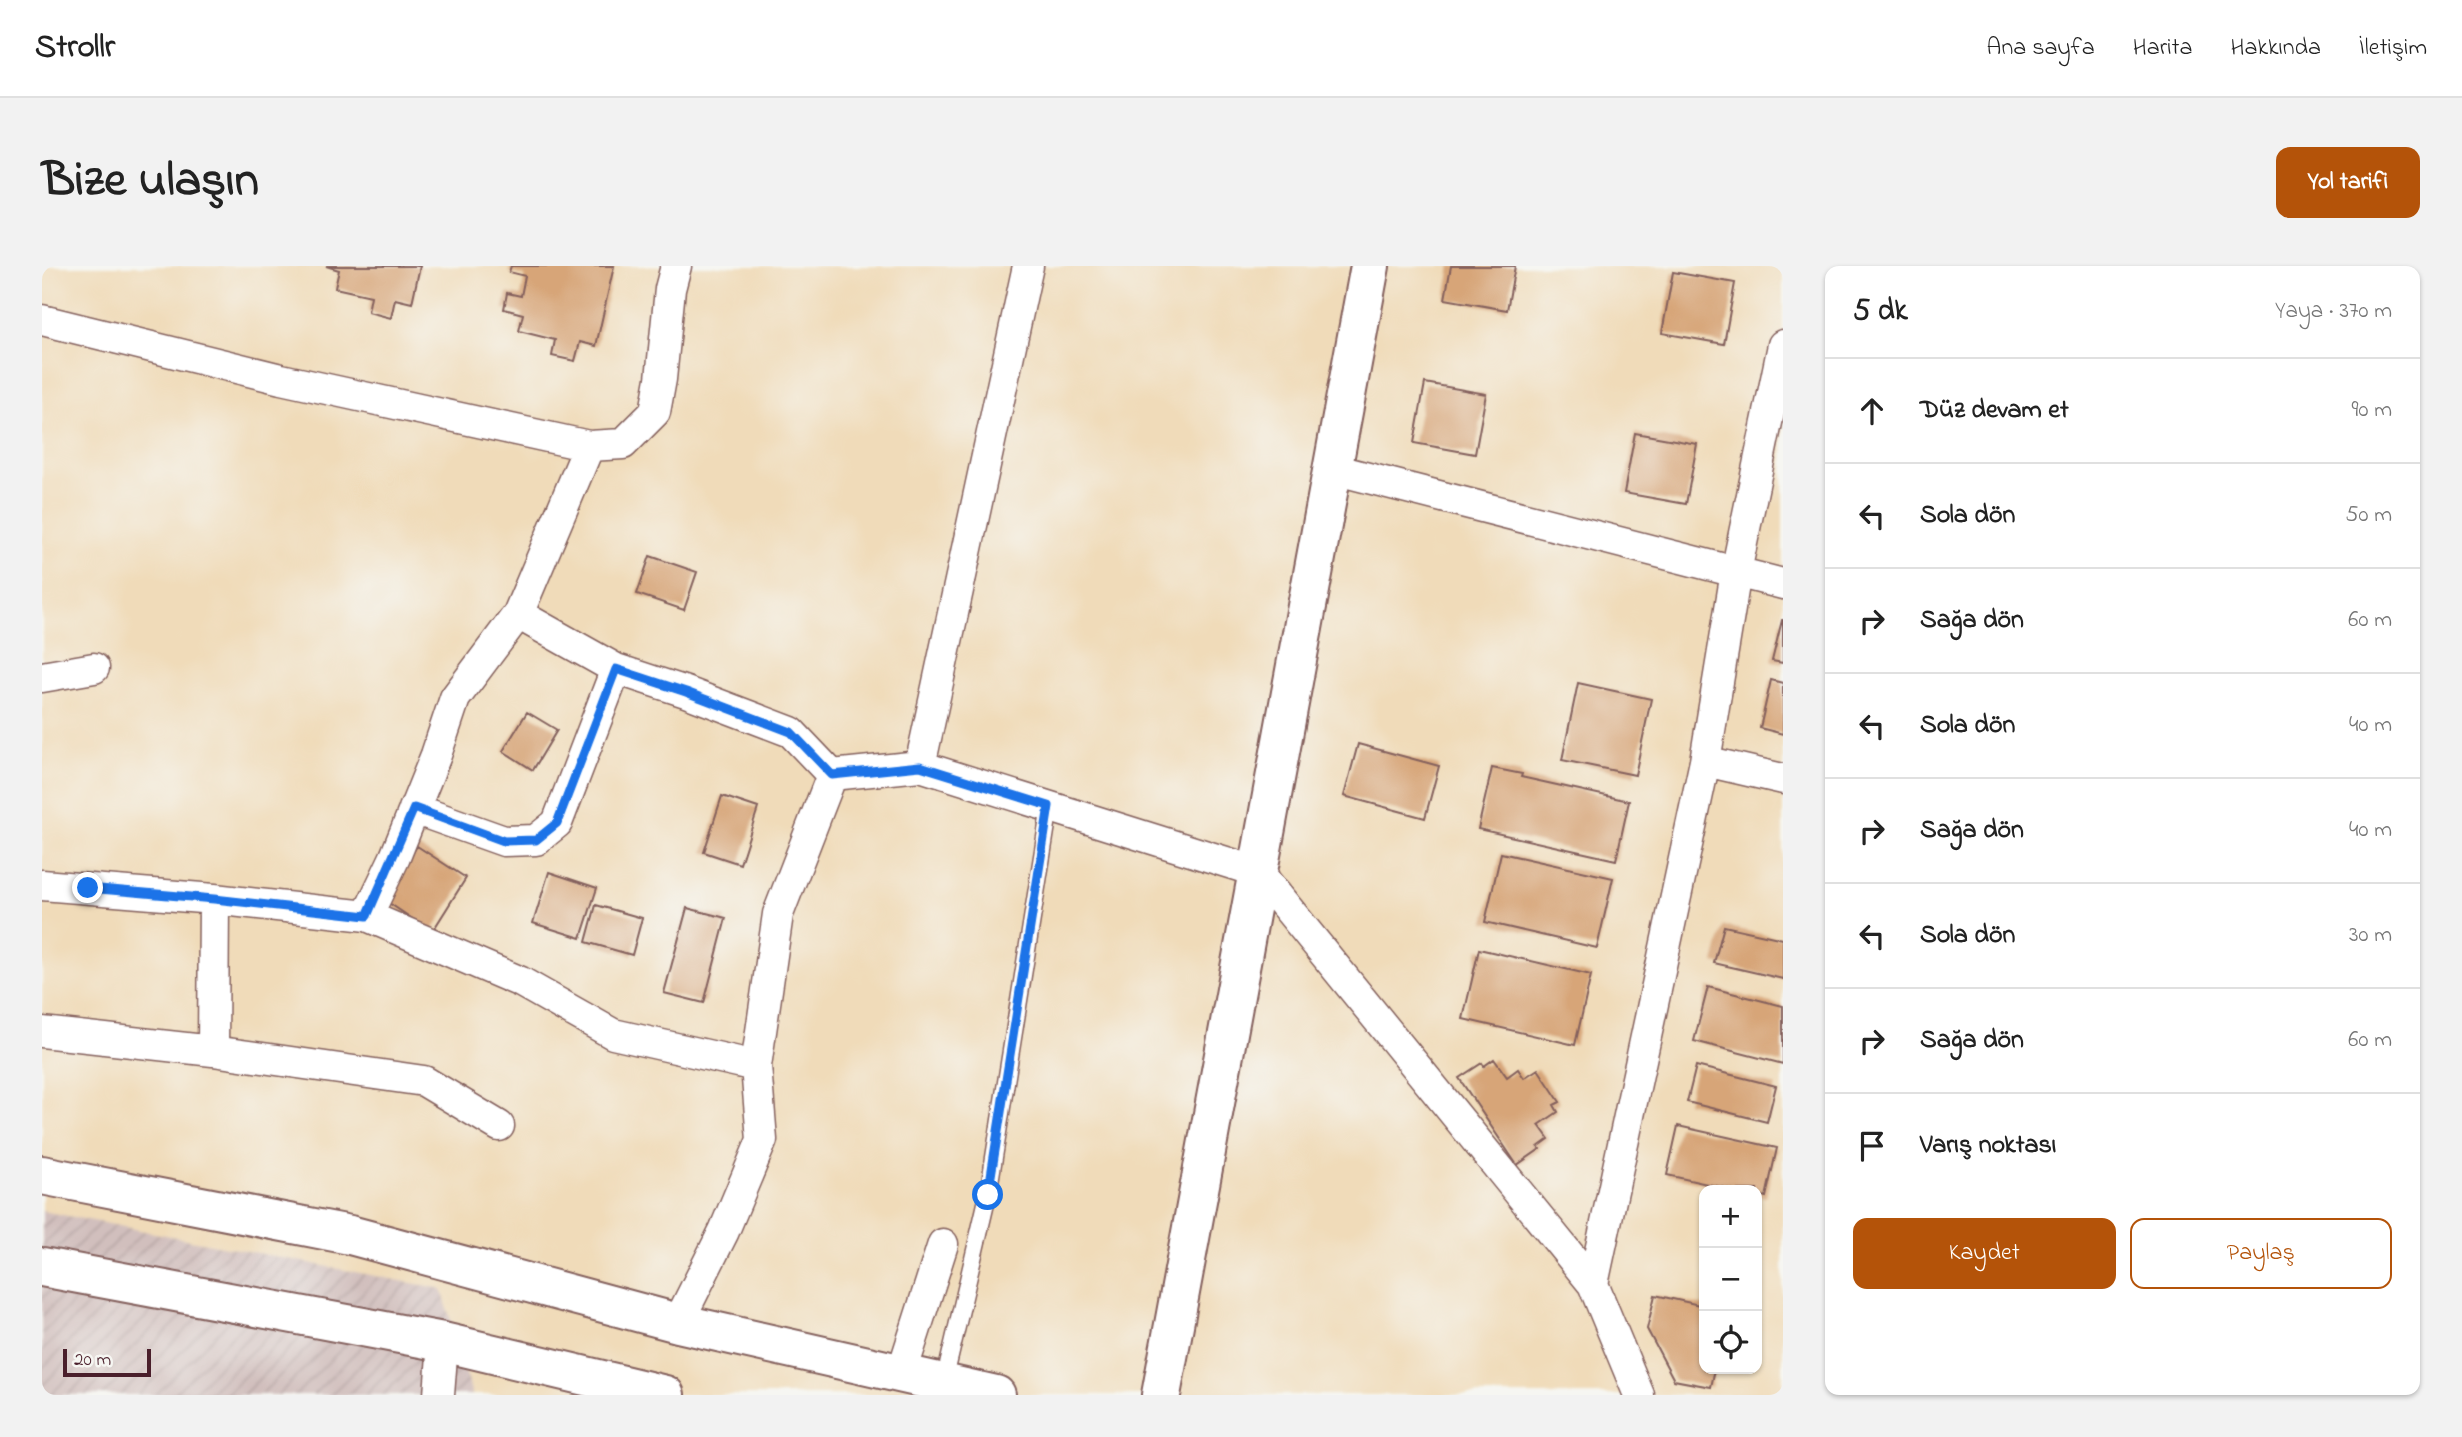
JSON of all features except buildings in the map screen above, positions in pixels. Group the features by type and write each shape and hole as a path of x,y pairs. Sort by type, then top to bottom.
{"main road":[{"path":"1161,1395 1370,266"},
{"path":"42,1175 350,1235 678,1323 996,1395"},
{"path":"42,1267 443,1342 665,1395"}],"street":[{"path":"42,320 281,379 589,446 622,444 655,412 670,289 676,266"},
{"path":"920,766 1028,266"},
{"path":"1593,1284 1704,761 1736,572 1783,345"},
{"path":"367,916 414,808 455,698 518,614 589,446"},
{"path":"1333,469 1783,584"},
{"path":"518,614 616,669 791,732 832,775"},
{"path":"42,677 94,668"},
{"path":"414,808 504,841 536,840 557,823 616,669"},
{"path":"1704,761 1783,779"},
{"path":"832,775 920,766 1258,872 1593,1284 1639,1395"},
{"path":"678,1323 724,1231 762,1140 756,1066 778,914 832,775"},
{"path":"42,885 214,899 367,916 520,982 613,1034 756,1066"},
{"path":"214,899 214,1051"},
{"path":"42,1032 214,1051 424,1081 499,1126"},
{"path":"902,1372 943,1244"},
{"path":"439,1395 443,1342"}],"lane":[{"path":"944,1382 988,1195 1049,806"}],"shaded area":[{"path":"42,1211 442,1289 472,1395 42,1395"}],"route":[{"path":"88,888 367,916 395,857 414,808 504,841 536,840 557,823 616,669 791,732 832,775 920,766 1049,806 988,1195"}]}
